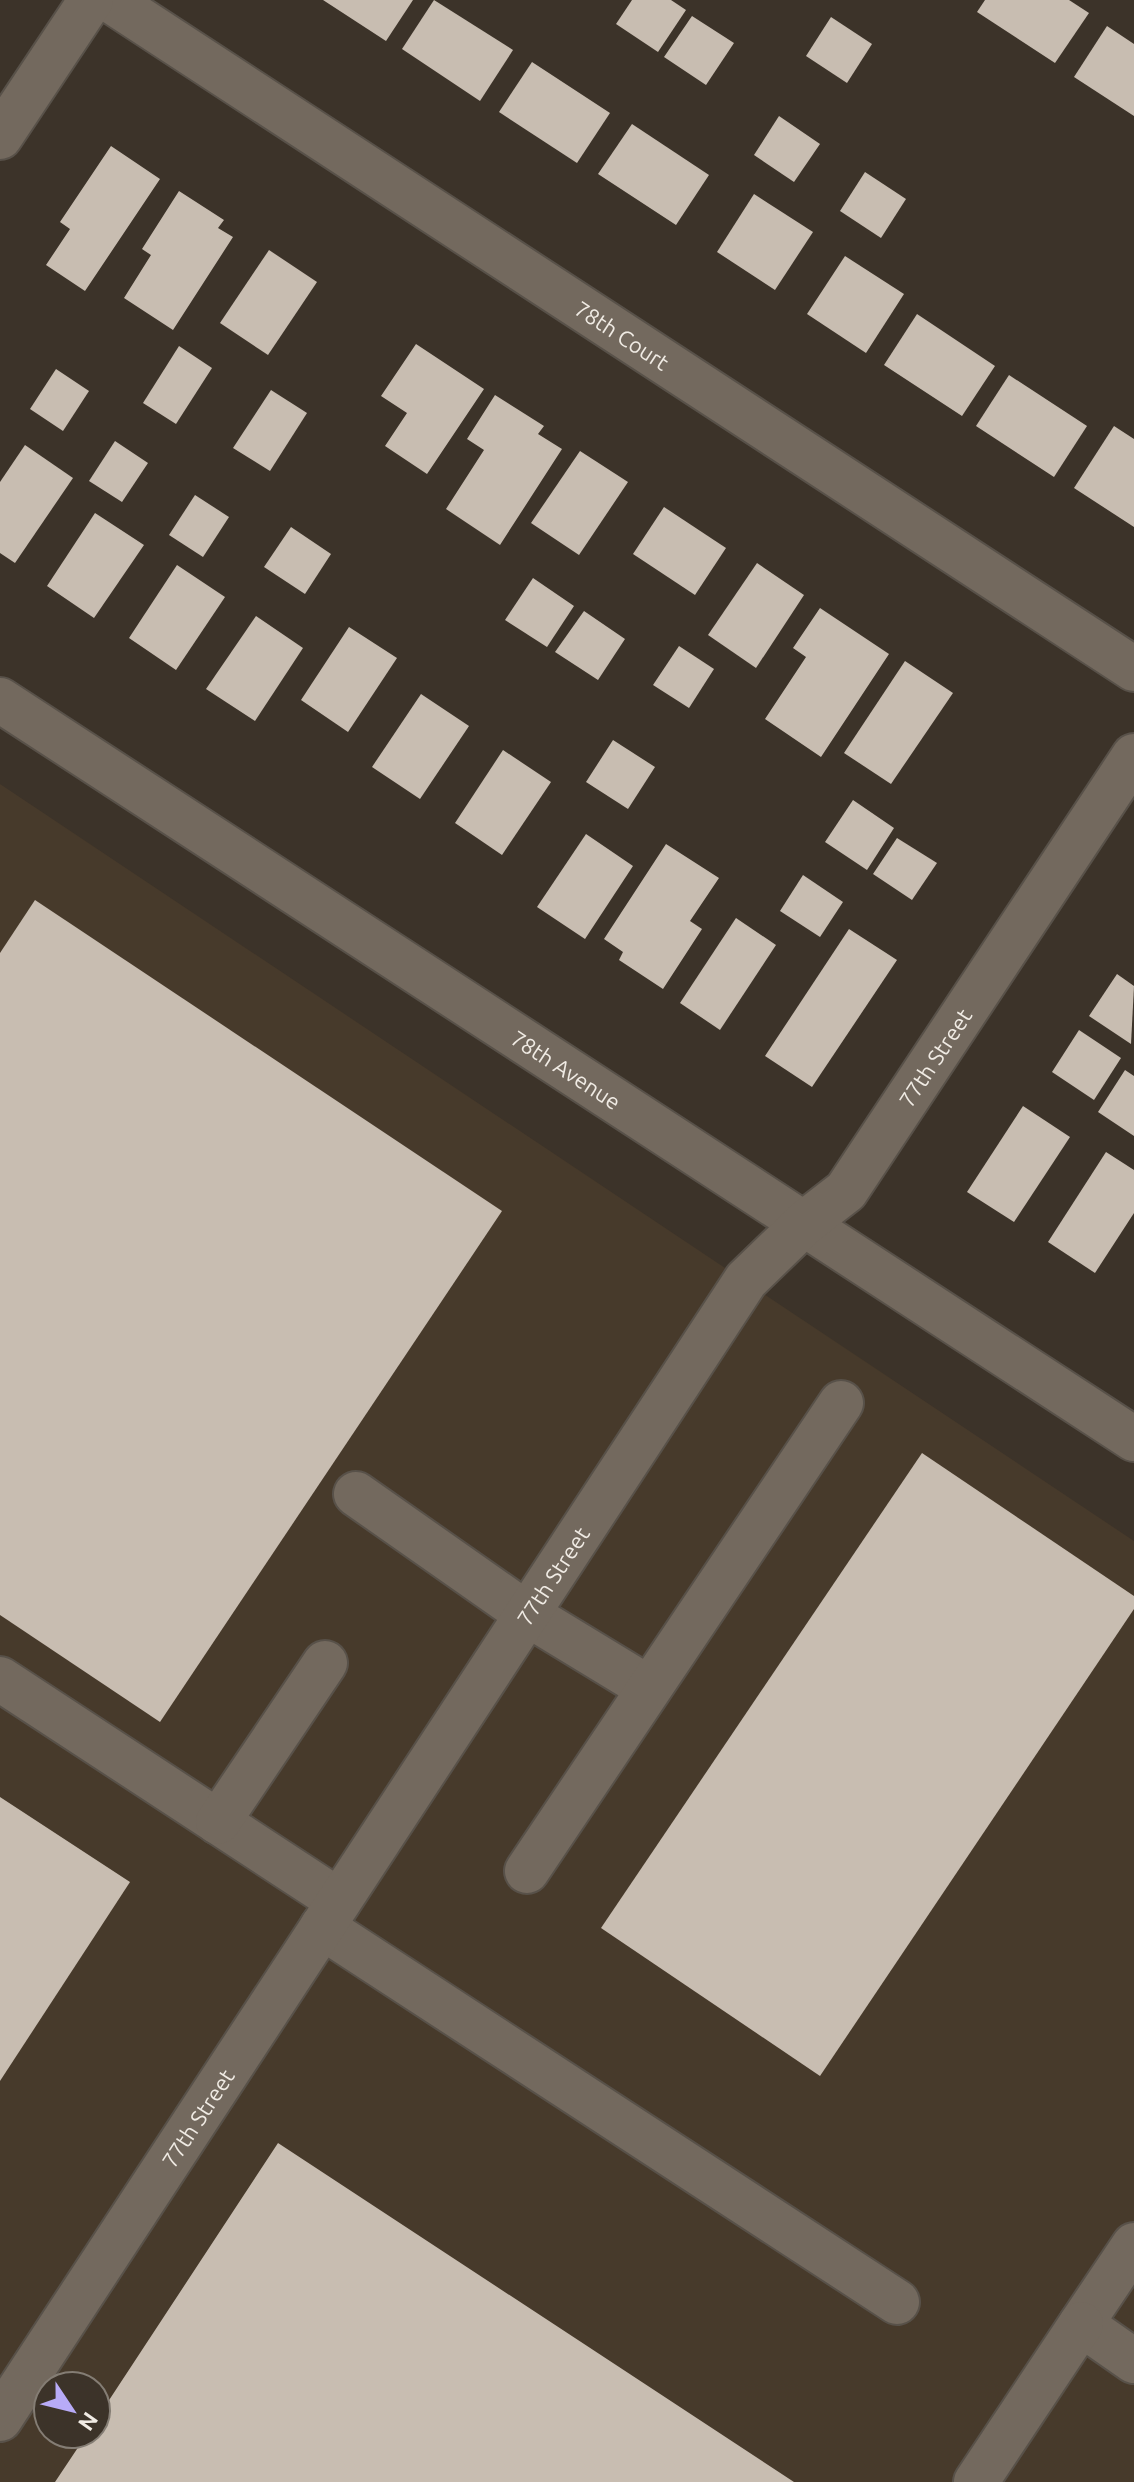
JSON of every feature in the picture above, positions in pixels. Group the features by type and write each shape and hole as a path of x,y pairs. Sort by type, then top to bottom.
{"street":[{"path":"0,137 91,0"},
{"name":"78th Court","path":"110,0 1134,669"},
{"name":"78th Avenue","path":"0,700 806,1222 1134,1439"},
{"name":"77th Street","path":"0,2419 746,1280 806,1222 846,1191 1134,756"},
{"path":"527,1871 647,1687 841,1403"},
{"path":"356,1494 527,1614 647,1687"},
{"path":"218,1822 325,1663"},
{"path":"0,1679 218,1822 331,1914 897,2302"},
{"path":"976,2482 1134,2245"},
{"path":"1081,2324 1134,2361"}],"shaded area":[{"path":"0,784 1134,1541 1134,2482 0,2482"}],"building":[{"path":"323,0 413,0 386,41"},
{"path":"434,0 513,50 480,101 402,49"},
{"path":"632,0 671,0 686,10 658,52 616,24"},
{"path":"985,0 1069,0 1089,13 1055,63 977,12"},
{"path":"692,16 734,43 706,85 664,57"},
{"path":"831,17 872,44 847,83 806,56"},
{"path":"1107,26 1134,44 1134,116 1074,77"},
{"path":"532,62 610,113 577,163 499,112"},
{"path":"779,116 820,144 794,182 754,155"},
{"path":"632,124 709,175 676,225 598,174"},
{"path":"111,146 160,179 85,291 46,265 70,229 60,222"},
{"path":"865,172 906,199 881,238 840,211"},
{"path":"179,191 224,220 218,228 233,237 173,330 124,298 151,255 142,249"},
{"path":"754,194 813,232 775,290 717,252"},
{"path":"269,250 317,282 268,355 220,323"},
{"path":"845,256 904,294 866,353 807,314"},
{"path":"917,314 995,366 962,416 884,365"},
{"path":"416,344 484,389 427,474 385,446 407,413 381,396"},
{"path":"179,346 212,368 176,424 143,403"},
{"path":"56,369 89,391 63,431 30,409"},
{"path":"1009,375 1087,426 1054,477 976,426"},
{"path":"271,390 307,413 270,471 233,448"},
{"path":"495,395 544,426 538,434 562,449 500,545 446,509 484,450 467,439"},
{"path":"1114,426 1134,439 1134,527 1074,488"},
{"path":"115,441 148,463 122,502 89,481"},
{"path":"25,445 73,478 15,563 0,553 0,482"},
{"path":"580,451 628,482 579,555 531,523"},
{"path":"195,495 229,517 203,557 169,535"},
{"path":"664,507 726,548 695,595 633,554"},
{"path":"95,513 144,545 94,618 47,586"},
{"path":"291,527 331,554 305,594 264,567"},
{"path":"757,563 804,595 756,668 708,635"},
{"path":"177,565 225,597 176,670 129,638"},
{"path":"533,578 574,606 547,647 505,620"},
{"path":"820,608 889,654 821,757 765,719 806,657 793,648"},
{"path":"584,611 625,639 598,680 555,652"},
{"path":"256,616 303,648 255,721 206,689"},
{"path":"349,627 397,658 348,732 301,700"},
{"path":"679,646 714,669 689,708 653,685"},
{"path":"905,661 953,693 891,784 844,753"},
{"path":"421,694 469,726 420,799 372,767"},
{"path":"613,740 655,767 628,809 586,782"},
{"path":"503,750 551,782 502,855 455,823"},
{"path":"853,800 894,828 867,870 825,842"},
{"path":"586,834 633,866 585,939 537,907"},
{"path":"897,838 937,863 912,900 873,874"},
{"path":"666,844 719,878 690,921 702,929 663,989 619,960 623,952 604,939"},
{"path":"803,875 843,902 820,937 780,911"},
{"path":"35,900 502,1211 160,1722 0,1615 0,953"},
{"path":"736,918 776,945 720,1030 680,1003"},
{"path":"849,929 897,960 812,1087 765,1056"},
{"path":"1117,974 1134,986 1131,1044 1089,1016"},
{"path":"1079,1030 1121,1058 1094,1100 1052,1072"},
{"path":"1125,1070 1134,1076 1134,1136 1098,1112"},
{"path":"1023,1106 1070,1137 1014,1222 967,1192"},
{"path":"1106,1152 1134,1170 1134,1213 1095,1273 1048,1242"},
{"path":"922,1453 1134,1596 1134,1609 820,2076 601,1928"},
{"path":"0,1797 130,1882 0,2081"},
{"path":"278,2143 794,2482 55,2482 76,2450 112,2450 112,2396"}]}
